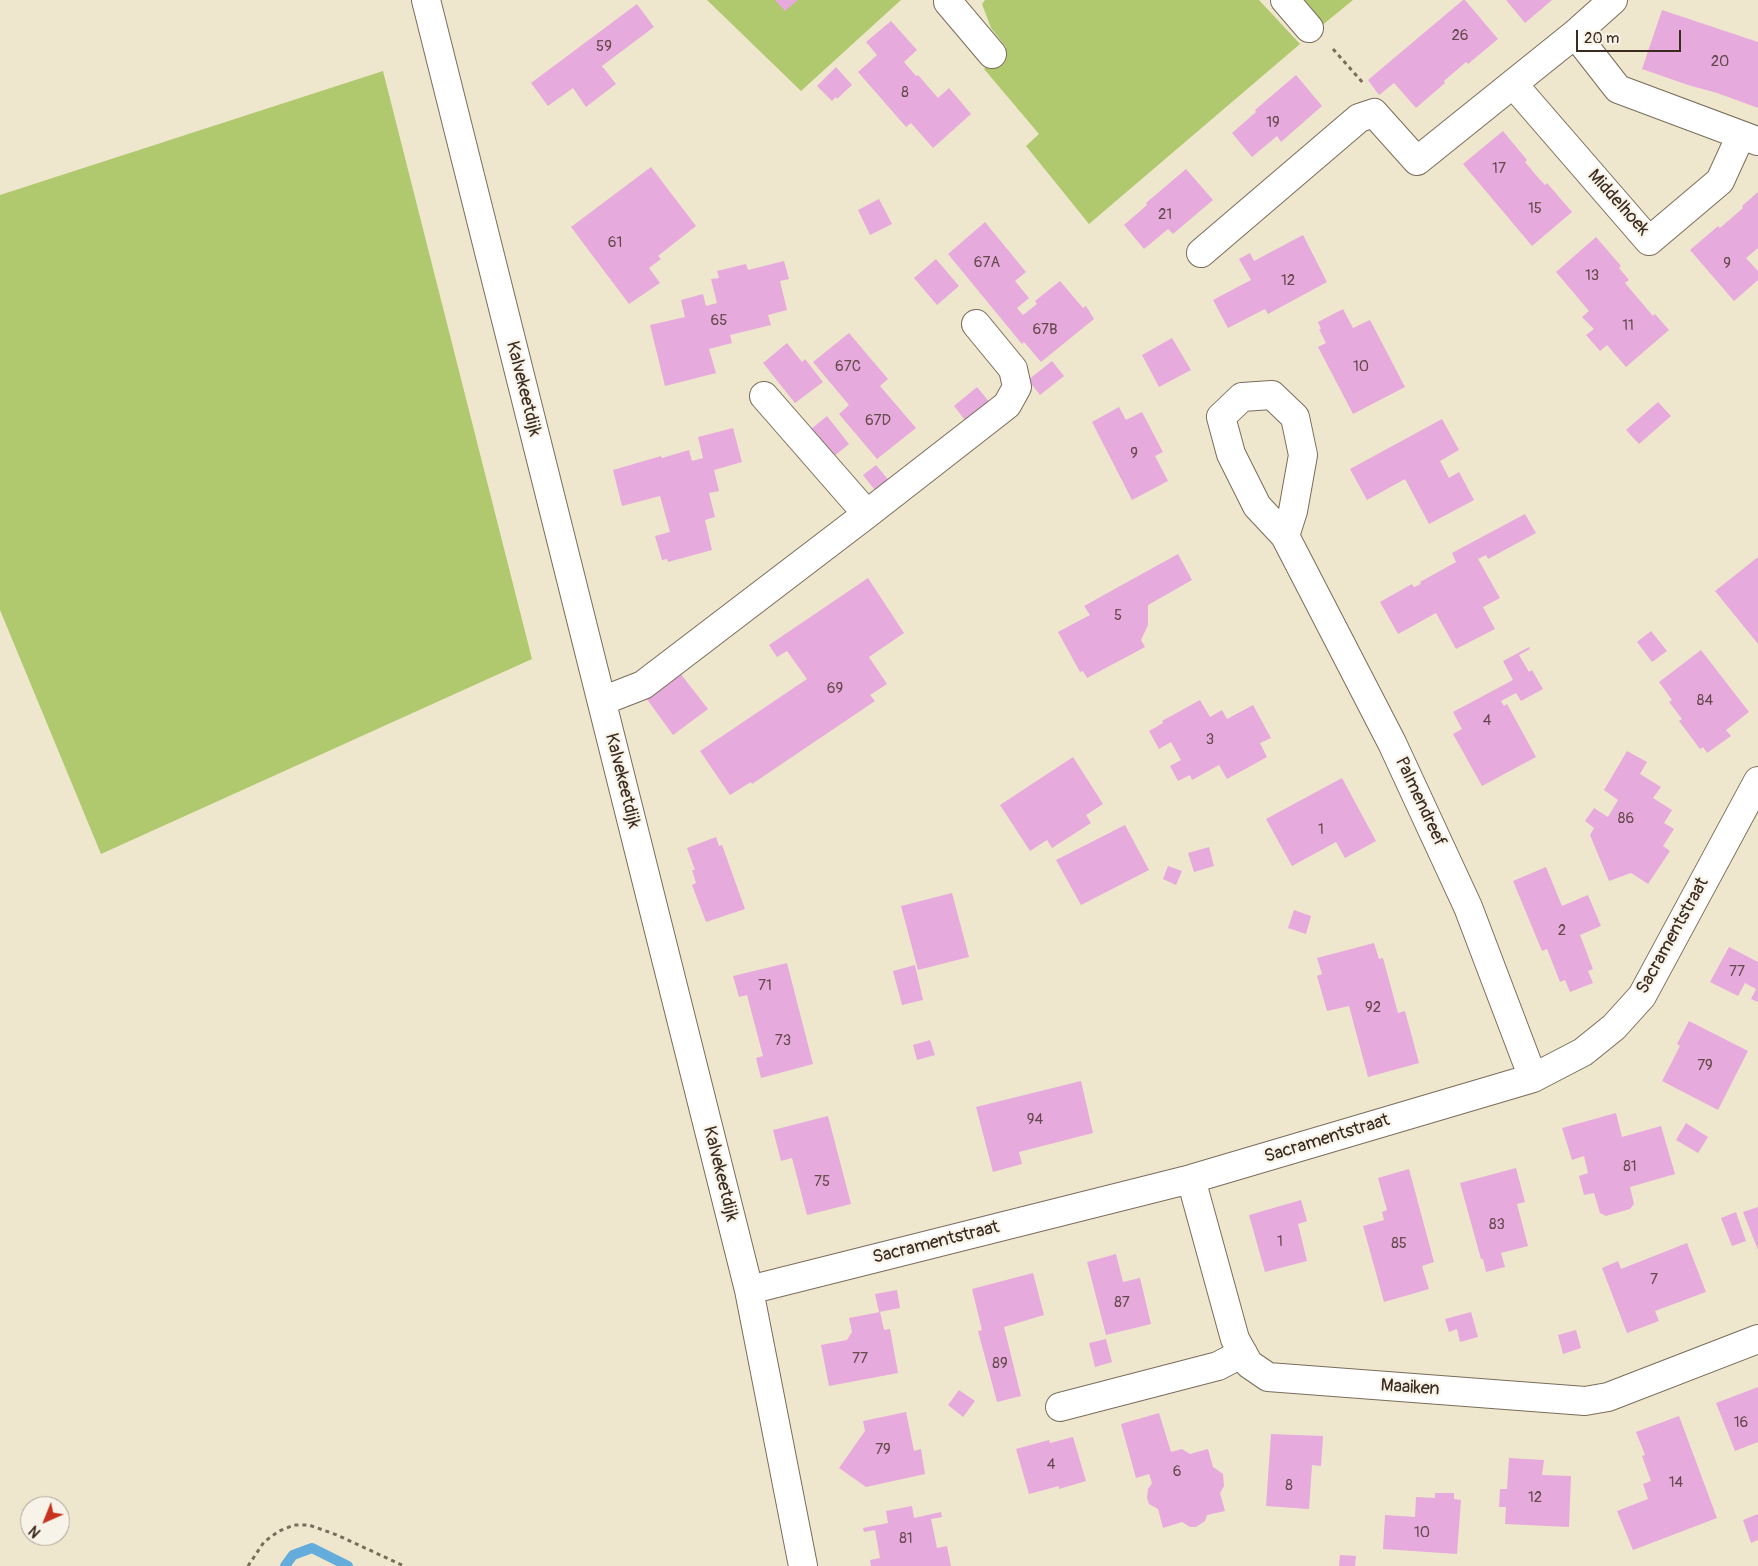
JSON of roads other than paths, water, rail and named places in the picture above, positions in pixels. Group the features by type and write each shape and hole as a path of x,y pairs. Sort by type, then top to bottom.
{"street":[{"name":"Kalvekeetdijk","path":"426,0 749,1290 803,1566"},
{"path":"950,0 948,2 992,54"},
{"path":"1285,0 1309,28"},
{"path":"1201,252 1359,118 1374,113 1417,161 1575,34 1612,0"},
{"name":"Middelhoek","path":"1513,84 1649,241 1720,181 1749,138 1618,90 1575,34"},
{"path":"602,701 643,685 1007,405 1017,387 1013,369 976,324"},
{"name":"Palmendreef","path":"1285,536 1293,511 1303,454 1295,417 1272,395 1242,397 1221,417 1231,454 1257,506 1285,536 1392,743 1464,898 1533,1078"},
{"path":"764,396 867,514"},
{"name":"Sacramentstraat","path":"749,1290 1191,1180 1533,1078 1584,1052 1614,1027 1642,996 1758,781"},
{"name":"Maaiken","path":"1191,1180 1235,1339 1249,1364 1268,1377 1585,1401 1608,1397 1758,1339"},
{"path":"1060,1407 1218,1366 1243,1353"}],"waterway":[{"path":"285,1566 293,1555 312,1548 348,1566"}]}
